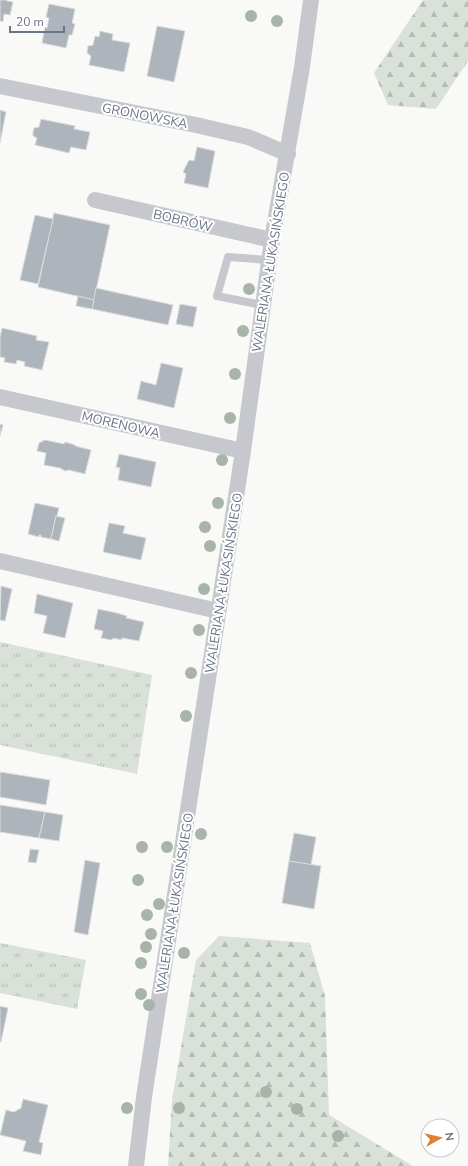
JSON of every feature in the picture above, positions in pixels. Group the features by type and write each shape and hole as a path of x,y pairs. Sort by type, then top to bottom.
{"street":[{"name":"WALERIANA ŁUKASIŃSKIEGO","path":"136,1166 144,1097 243,451 262,305 302,67 311,0"},
{"name":"GRONOWSKA","path":"0,86 248,137 288,154"},
{"name":"BOBRÓW","path":"95,200 272,240"},
{"name":"MORENOWA","path":"0,397 243,451"},
{"path":"0,561 218,611"}],"lane":[{"path":"262,305 217,296 228,257 269,260"}],"green space":[{"path":"423,0 468,0 468,61 436,109 388,105 374,73"},
{"path":"0,642 152,675 137,774 0,745"},
{"path":"219,936 310,943 325,996 329,1115 413,1166 168,1166 172,1100 196,960"},
{"path":"0,943 86,960 77,1009 0,993"}],"building":[{"path":"0,0 13,2 10,15 4,14 3,22 0,21"},
{"path":"49,4 75,9 72,23 75,24 72,35 69,35 66,48 42,43 45,27 47,28 49,18 46,17"},
{"path":"157,26 185,31 174,82 147,76"},
{"path":"100,31 113,34 112,40 130,43 124,72 89,65 91,56 87,53 88,46 93,45 95,36 99,37"},
{"path":"0,110 6,112 0,143"},
{"path":"41,119 75,126 74,129 90,132 86,150 71,147 69,153 35,145 37,138 33,136 33,131 34,128 39,127"},
{"path":"197,147 215,151 208,188 184,183 186,174 183,172 189,160 194,161"},
{"path":"54,213 110,225 94,300 38,287"},
{"path":"35,215 53,219 38,284 20,280"},
{"path":"96,288 173,305 168,325 92,309"},
{"path":"78,296 94,300 92,309 76,306"},
{"path":"180,304 197,307 193,327 176,324"},
{"path":"2,328 37,336 36,340 49,342 42,370 24,366 25,362 17,360 16,364 4,362 5,358 0,357 0,337"},
{"path":"161,363 183,368 174,408 137,399 141,381 156,385"},
{"path":"0,424 3,425 0,436"},
{"path":"45,440 64,444 65,442 91,450 85,474 69,470 65,471 60,468 44,465 46,453 37,451 39,443"},
{"path":"119,454 156,462 151,487 118,480 120,468 116,467"},
{"path":"35,503 59,508 51,539 41,537 41,535 39,535 39,537 28,534"},
{"path":"56,516 65,518 59,541 51,539"},
{"path":"109,523 125,526 123,533 146,538 141,560 103,552"},
{"path":"1,586 12,589 5,621 0,620"},
{"path":"37,594 73,603 65,638 43,633 47,616 34,613"},
{"path":"98,609 117,613 127,616 126,618 144,622 139,641 122,638 122,640 113,638 112,640 101,638 103,631 94,629"},
{"path":"0,772 50,780 46,805 0,797"},
{"path":"0,805 45,812 39,838 0,832"},
{"path":"45,812 63,815 59,841 39,838"},
{"path":"294,833 316,837 311,865 289,861"},
{"path":"30,849 39,850 36,863 28,862"},
{"path":"85,860 100,863 88,935 74,932"},
{"path":"289,861 321,866 314,909 282,903"},
{"path":"0,1006 8,1008 1,1042 0,1042"},
{"path":"23,1099 48,1105 39,1142 43,1143 41,1155 23,1151 26,1141 0,1135 6,1110 14,1112 21,1108"}]}
